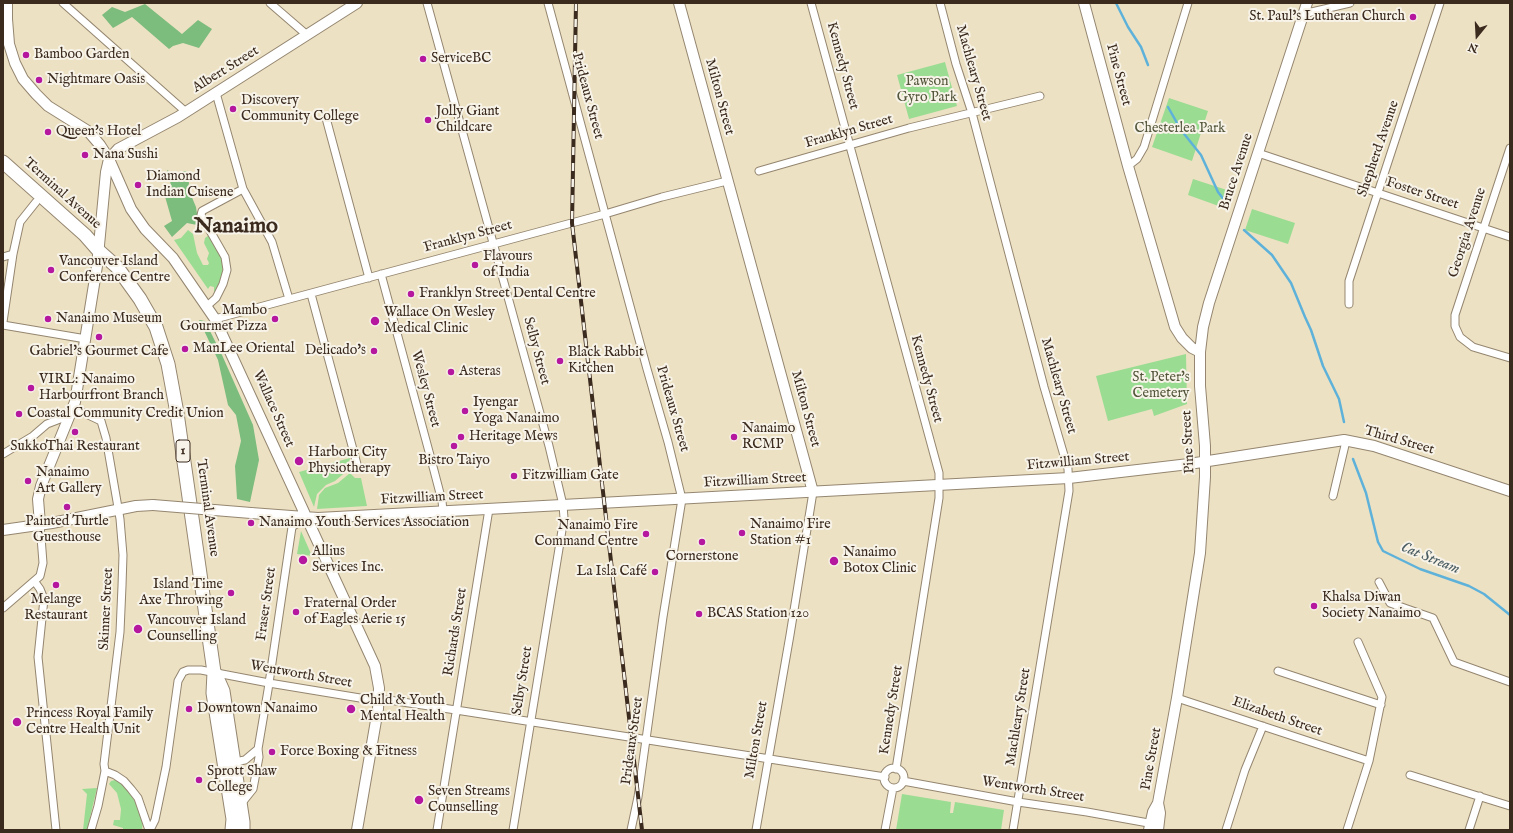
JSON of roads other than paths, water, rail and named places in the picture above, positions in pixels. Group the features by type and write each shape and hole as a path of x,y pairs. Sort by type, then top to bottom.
{"highway":[{"name":"Terminal Avenue","path":"3,162 85,235 125,276 146,308 156,328 168,364 177,413 214,672 213,693 232,813 232,830"},
{"name":"Terminal Avenue","path":"3,174 85,244 99,251"},
{"name":"Terminal Avenue","path":"214,672 223,691 243,830"}],"street":[{"name":"Wallace Street","path":"7,3 5,35 16,64 24,79 36,94 54,111 88,131 100,145 109,159 131,209 146,229 173,258 215,319 375,666 379,680 379,700 357,830"},
{"path":"63,3 186,112"},
{"path":"270,3 307,35"},
{"name":"Albert Street","path":"109,159 118,148 186,112 357,3"},
{"name":"Selby Street","path":"427,3 549,446 563,505 564,518 513,830"},
{"name":"Prideaux Street","path":"548,3 668,442 682,499 631,830"},
{"name":"Milton Street","path":"679,3 813,492 756,830"},
{"name":"Kennedy Street","path":"811,3 939,474 939,498 896,769"},
{"name":"Machleary Street","path":"940,3 956,64 972,113 1044,387 1067,465 1069,478 1069,491 1013,830"},
{"name":"Pine Street","path":"1084,3 1128,166 1175,327 1182,338 1192,348 1200,352 1200,386 1205,461 1200,553 1177,698 1158,803 1153,812 1154,827"},
{"path":"1128,166 1137,159 1144,147 1188,3"},
{"name":"Bruce Avenue","path":"1200,352 1203,327 1209,303 1307,3"},
{"path":"1303,14 1350,3"},
{"name":"Shepherd Avenue","path":"1349,304 1349,281 1440,3"},
{"path":"216,93 243,189 272,242 290,299"},
{"name":"Franklyn Street","path":"759,170 909,128 1040,96"},
{"path":"326,118 368,278"},
{"name":"Georgia Avenue","path":"1510,148 1455,315 1455,326 1460,337 1473,347 1510,358"},
{"name":"Foster Street","path":"1258,152 1510,237"},
{"path":"3,608 35,582 42,571 43,563 38,499 41,486 75,402 99,251 103,197 109,159"},
{"name":"Franklyn Street","path":"215,319 605,214 662,197 727,181"},
{"path":"207,306 216,298 223,284 227,270 225,257 201,215 202,211 243,189"},
{"path":"103,197 108,191 118,190 124,194"},
{"path":"3,322 13,254 20,222 36,202"},
{"path":"3,257 13,254"},
{"name":"Wesley Street","path":"381,274 435,473 443,511"},
{"path":"311,294 358,468"},
{"path":"3,325 86,339"},
{"path":"3,454 33,436 47,424 60,419 72,411"},
{"name":"Skinner Street","path":"72,411 82,412 101,421 103,425 123,546 120,632 104,764 105,771 98,806 91,830"},
{"path":"1333,496 1346,441"},
{"name":"Third Street","path":"1205,461 1346,441 1374,446 1510,491"},
{"name":"Fitzwilliam Street","path":"3,530 136,506 153,505 318,518 1069,478 1205,461"},
{"name":"Richards Street","path":"437,830 490,509"},
{"name":"Fraser Street","path":"240,804 253,789 259,757 258,748 292,527 306,517"},
{"path":"35,582 44,599 38,657 56,830"},
{"path":"1379,582 1390,603 1433,618 1454,662 1510,682"},
{"path":"1347,830 1369,761 1382,697 1358,642"},
{"name":"Wentworth Street","path":"150,830 155,820 166,767 178,681 183,672 198,669 269,683 456,710 768,760 885,777"},
{"path":"1278,671 1380,705"},
{"name":"Elizabeth Street","path":"1177,698 1369,761"},
{"path":"1226,830 1245,770 1262,726"},
{"path":"234,762 245,760 258,748"},
{"path":"896,769 902,773 903,781 899,786 893,788 887,785 885,777 888,771 896,769"},
{"path":"105,771 124,781 138,798 150,830"},
{"path":"1410,775 1510,806"},
{"name":"Wentworth Street","path":"903,781 1018,802 1087,812 1154,827"},
{"path":"885,830 893,788"},
{"path":"1469,830 1480,796"}],"waterway":[{"name":"Cat Stream","path":"1116,3 1128,27 1141,47 1148,65"},
{"name":"Cat Stream","path":"1168,107 1181,130 1201,155 1218,192 1225,201"},
{"name":"Cat Stream","path":"1244,230 1272,255 1291,283 1311,330 1323,366 1339,399 1344,422"},
{"name":"Cat Stream","path":"1353,459 1366,493 1378,542 1383,551 1420,569 1469,586 1484,594 1510,615"}],"railway":[{"path":"576,3 572,223 642,830"}],"place":[{"name":"St. Paul's Lutheran Church","path":"1413,17"},
{"name":"Bamboo Garden","path":"26,55"},
{"name":"ServiceBC","path":"423,59"},
{"name":"Nightmare Oasis","path":"39,80"},
{"name":"Discovery Community College","path":"233,109"},
{"name":"Jolly Giant Childcare","path":"428,120"},
{"name":"Queen's Hotel","path":"48,132"},
{"name":"Nana Sushi","path":"85,155"},
{"name":"Diamond Indian Cuisene","path":"138,185"},
{"name":"Flavours of India","path":"475,265"},
{"name":"Vancouver Island Conference Centre","path":"51,270"},
{"name":"Franklyn Street Dental Centre","path":"411,294"},
{"name":"Nanaimo Museum","path":"48,319"},
{"name":"Mambo Gourmet Pizza","path":"275,319"},
{"name":"Wallace On Wesley Medical Clinic","path":"375,321"},
{"name":"Gabriel's Gourmet Cafe","path":"99,337"},
{"name":"ManLee Oriental","path":"185,349"},
{"name":"Delicado's","path":"374,351"},
{"name":"Black Rabbit Kitchen","path":"560,361"},
{"name":"Asteras","path":"451,372"},
{"name":"VIRL: Nanaimo Harbourfront Branch","path":"31,388"},
{"name":"Iyengar Yoga Nanaimo","path":"465,411"},
{"name":"Coastal Community Credit Union","path":"19,414"},
{"name":"SukkoThai Restaurant","path":"75,432"},
{"name":"Heritage Mews","path":"461,437"},
{"name":"Nanaimo RCMP","path":"734,437"},
{"name":"Bistro Taiyo","path":"454,446"},
{"name":"Harbour City Physiotherapy","path":"299,461"},
{"name":"Fitzwilliam Gate","path":"514,476"},
{"name":"Nanaimo Art Gallery","path":"28,481"},
{"name":"Painted Turtle Guesthouse","path":"67,507"},
{"name":"Nanaimo Youth Services Association","path":"251,523"},
{"name":"Nanaimo Fire Station #1","path":"742,533"},
{"name":"Nanaimo Fire Command Centre","path":"646,534"},
{"name":"Cornerstone","path":"702,542"},
{"name":"Allius Services Inc.","path":"303,560"},
{"name":"Nanaimo Botox Clinic","path":"834,561"},
{"name":"La Isla Café","path":"655,572"},
{"name":"Melange Restaurant","path":"56,585"},
{"name":"Island Time Axe Throwing","path":"231,593"},
{"name":"Khalsa Diwan Society Nanaimo","path":"1314,606"},
{"name":"Fraternal Order of Eagles Aerie 15","path":"296,612"},
{"name":"BCAS Station 120","path":"699,614"},
{"name":"Vancouver Island Counselling","path":"138,629"},
{"name":"Downtown Nanaimo","path":"189,709"},
{"name":"Child & Youth Mental Health","path":"351,709"},
{"name":"Princess Royal Family Centre Health Unit","path":"17,722"},
{"name":"Force Boxing & Fitness","path":"272,752"},
{"name":"Sprott Shaw College","path":"199,780"},
{"name":"Seven Streams Counselling","path":"419,800"}],"district":[{"name":"Nanaimo","path":"236,227"}],"park label":[{"name":"Pawson Gyro Park","path":"927,90"},
{"name":"Chesterlea Park","path":"1180,129"},
{"name":"St. Peter's Cemetery","path":"1161,386"}]}
